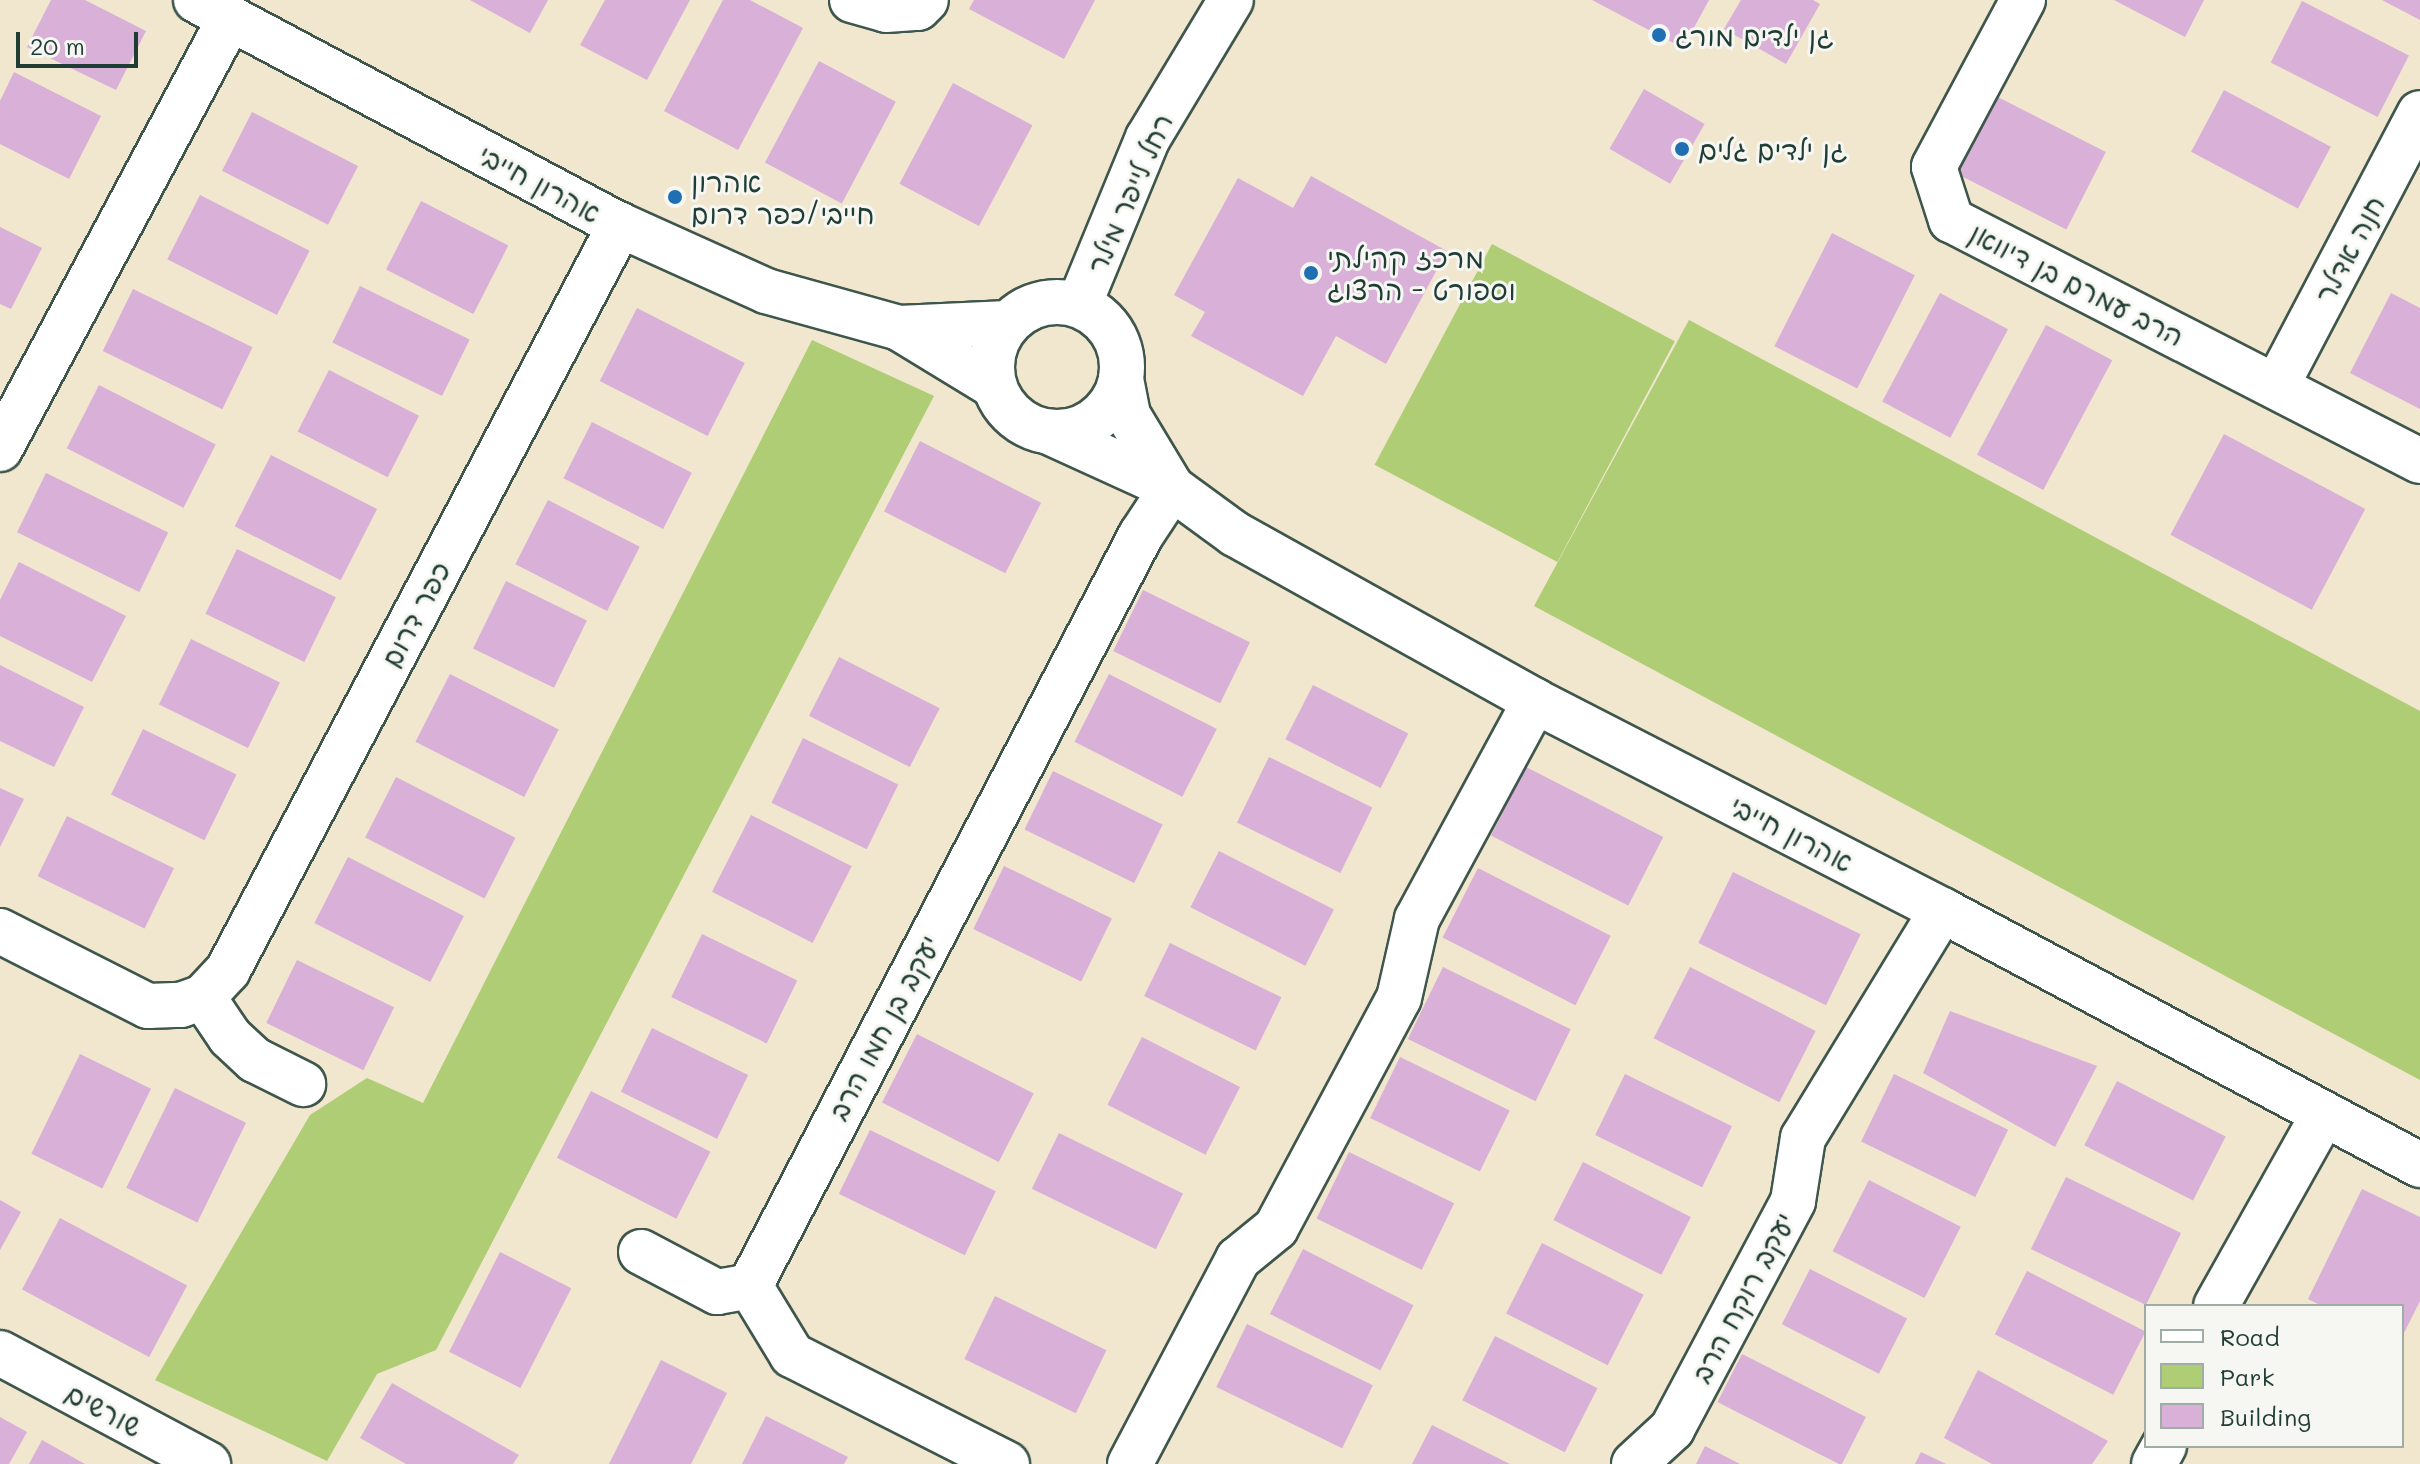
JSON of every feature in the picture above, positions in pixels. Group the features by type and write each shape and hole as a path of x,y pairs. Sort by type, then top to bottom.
{"street":[{"path":"852,0 886,10 918,8 926,0"},
{"name":"רחל לייפר מילר","path":"1079,305 1148,138 1231,0"},
{"name":"הרב עמרם בן דיוואן","path":"2023,0 1934,167 1951,220 2420,461"},
{"path":"0,449 213,10"},
{"name":"אהרון חייבי","path":"213,10 620,225 766,291 899,328 994,386"},
{"name":"חנה אדלר","path":"2277,385 2420,113"},
{"name":"כפר דרום","path":"203,997 228,970 620,225"},
{"path":"1041,303 1079,305 1096,313 1114,334 1123,361 1121,379 1098,418 1081,430 1049,432 1015,417 994,386 993,353 1008,323 1041,303"},
{"name":"אהרון חייבי","path":"899,328 1008,323"},
{"name":"אהרון חייבי","path":"1121,379 1128,415 1172,488"},
{"name":"אהרון חייבי","path":"1049,432 1172,488 1235,534 1535,701 1942,910 2420,1165"},
{"name":"יעקב בן חמו הרב","path":"750,1286 1141,535 1172,488"},
{"path":"1130,1464 1238,1259 1276,1228 1385,1025 1399,998 1417,919 1535,701"},
{"name":"יעקב רוקח הרב","path":"1634,1464 1672,1429 1793,1201 1803,1138 1942,910"},
{"path":"0,931 148,1006 181,1005 203,997 230,1037 255,1060 303,1084"},
{"path":"2217,1304 2323,1115"},
{"path":"641,1252 717,1292 750,1286 792,1355 1007,1464"},
{"name":"שורשים","path":"0,1353 208,1464"}],"green space":[{"path":"1492,244 1675,341 1557,562 1375,465"},
{"path":"1689,320 2420,711 2420,1080 1534,606"},
{"path":"812,340 934,396 436,1350 377,1374 327,1461 155,1380 310,1115 367,1078 423,1103"}],"building":[{"path":"51,0 85,0 146,31 116,90 27,47"},
{"path":"470,0 548,0 530,33"},
{"path":"605,0 690,0 647,80 580,45"},
{"path":"723,0 750,0 803,28 738,150 664,111"},
{"path":"974,0 1095,0 1064,59 969,9"},
{"path":"1592,0 1709,0 1683,48"},
{"path":"1741,0 1813,0 1820,4 1786,64 1724,29"},
{"path":"2114,0 2204,0 2185,37"},
{"path":"2382,0 2420,0 2420,20"},
{"path":"2302,1 2409,55 2378,117 2271,62"},
{"path":"819,61 896,102 842,203 765,163"},
{"path":"14,72 101,116 69,179 0,144 0,101"},
{"path":"953,83 1032,125 979,226 899,184"},
{"path":"1644,89 1705,124 1670,184 1610,149"},
{"path":"2224,90 2331,147 2298,209 2191,152"},
{"path":"1990,93 2106,152 2066,230 1951,171"},
{"path":"252,112 358,166 328,225 222,171"},
{"name":"מרכז קהילתי וספורט - הרצוג","path":"1311,176 1447,251 1386,364 1336,336 1303,396 1191,336 1205,312 1174,295 1238,178 1293,208"},
{"path":"200,195 310,251 277,315 167,259"},
{"path":"421,201 508,245 473,314 386,270"},
{"path":"0,227 42,248 11,309 0,304"},
{"path":"1832,233 1915,275 1857,388 1774,346"},
{"path":"360,286 470,339 442,396 332,343"},
{"path":"133,289 253,347 222,409 103,351"},
{"path":"1940,293 2008,329 1950,438 1882,402"},
{"path":"2391,293 2420,308 2420,409 2350,373"},
{"path":"637,308 745,363 708,436 600,381"},
{"path":"2046,325 2112,360 2043,490 1977,455"},
{"path":"329,370 419,416 388,477 298,431"},
{"path":"99,385 216,444 183,508 67,448"},
{"path":"592,422 692,473 663,529 563,478"},
{"path":"2224,434 2365,509 2312,610 2170,535"},
{"path":"920,441 1041,503 1005,573 884,511"},
{"path":"271,455 377,509 341,580 235,526"},
{"path":"46,473 168,533 139,592 17,532"},
{"path":"548,500 640,547 607,611 515,564"},
{"path":"237,549 336,597 304,662 205,614"},
{"path":"19,562 126,616 92,682 0,636 0,600"},
{"path":"506,581 587,620 554,688 473,648"},
{"path":"1143,590 1250,642 1220,703 1113,651"},
{"path":"191,639 280,682 248,748 159,705"},
{"path":"839,657 940,708 910,767 809,716"},
{"path":"0,665 84,707 54,767 0,741"},
{"path":"450,674 559,729 524,797 415,742"},
{"path":"1109,674 1217,729 1182,797 1074,742"},
{"path":"1313,685 1408,734 1381,788 1285,739"},
{"path":"143,729 236,775 204,840 111,795"},
{"path":"803,738 898,784 867,849 771,803"},
{"path":"1269,757 1372,807 1340,873 1237,823"},
{"path":"1526,767 1663,837 1628,906 1491,836"},
{"path":"1053,771 1163,824 1134,883 1025,829"},
{"path":"396,777 515,838 485,898 365,838"},
{"path":"0,788 24,799 0,847"},
{"path":"751,815 852,866 813,943 712,892"},
{"path":"67,816 174,868 145,928 38,876"},
{"path":"1219,851 1334,910 1305,966 1190,907"},
{"path":"348,857 464,916 430,982 314,923"},
{"path":"1004,866 1112,919 1081,982 973,929"},
{"path":"1478,868 1611,936 1575,1005 1443,937"},
{"path":"1733,872 1861,934 1826,1005 1698,943"},
{"path":"702,934 797,980 767,1043 671,997"},
{"path":"1170,943 1281,997 1256,1050 1144,996"},
{"path":"297,960 394,1007 363,1070 266,1023"},
{"path":"1443,967 1571,1029 1536,1101 1408,1039"},
{"path":"1690,967 1816,1031 1779,1102 1654,1038"},
{"path":"1950,1011 2097,1066 2055,1147 1923,1073"},
{"path":"652,1028 748,1075 717,1139 621,1092"},
{"path":"917,1034 1034,1093 999,1162 882,1103"},
{"path":"1142,1037 1240,1087 1206,1155 1107,1105"},
{"path":"80,1054 151,1089 102,1188 31,1154"},
{"path":"1400,1057 1510,1110 1480,1172 1370,1118"},
{"path":"1625,1074 1732,1126 1702,1187 1595,1135"},
{"path":"1894,1074 2008,1130 1975,1197 1861,1141"},
{"path":"2117,1081 2226,1136 2193,1201 2084,1145"},
{"path":"175,1088 246,1123 197,1222 126,1188"},
{"path":"591,1091 710,1152 676,1219 557,1158"},
{"path":"870,1130 996,1191 965,1255 839,1194"},
{"path":"1059,1133 1183,1193 1156,1249 1032,1189"},
{"path":"1349,1152 1454,1203 1422,1270 1317,1219"},
{"path":"1583,1162 1691,1217 1661,1275 1553,1220"},
{"path":"2066,1177 2181,1233 2144,1304 2031,1249"},
{"path":"1869,1180 1961,1227 1924,1298 1833,1251"},
{"path":"2362,1189 2420,1217 2420,1301 2404,1333 2404,1304 2318,1304 2308,1299"},
{"path":"0,1200 21,1212 0,1250"},
{"path":"60,1218 187,1286 149,1357 22,1290"},
{"path":"1542,1243 1644,1295 1608,1365 1506,1313"},
{"path":"1303,1249 1413,1305 1380,1370 1270,1314"},
{"path":"500,1252 571,1288 520,1388 449,1352"},
{"path":"1810,1269 1907,1318 1879,1374 1782,1324"},
{"path":"2027,1271 2144,1331 2113,1395 1995,1334"},
{"path":"995,1296 1106,1350 1076,1413 964,1359"},
{"path":"1247,1324 1373,1385 1342,1448 1216,1387"},
{"path":"1495,1336 1597,1388 1565,1452 1462,1400"},
{"path":"1742,1354 1866,1417 1842,1464 1839,1464 1717,1402"},
{"path":"661,1360 727,1393 691,1464 609,1464"},
{"path":"1978,1370 2108,1441 2092,1464 1992,1464 1944,1438"},
{"path":"392,1383 519,1455 513,1464 406,1464 360,1438"},
{"path":"766,1416 848,1457 844,1464 742,1464"},
{"path":"0,1417 27,1432 9,1464 0,1464"},
{"path":"1432,1425 1510,1464 1412,1464"},
{"path":"42,1440 85,1464 29,1464"},
{"path":"1705,1446 1740,1464 1696,1464"},
{"path":"1921,1452 1946,1464 1915,1464"}],"place":[{"name":"גן ילדים מורג","path":"1659,35"},
{"name":"גן ילדים גלים","path":"1682,149"},
{"name":"אהרון חייבי/כפר דרום","path":"675,197"},
{"name":"מרכז קהילתי וספורט - הרצוג","path":"1311,273"}]}
